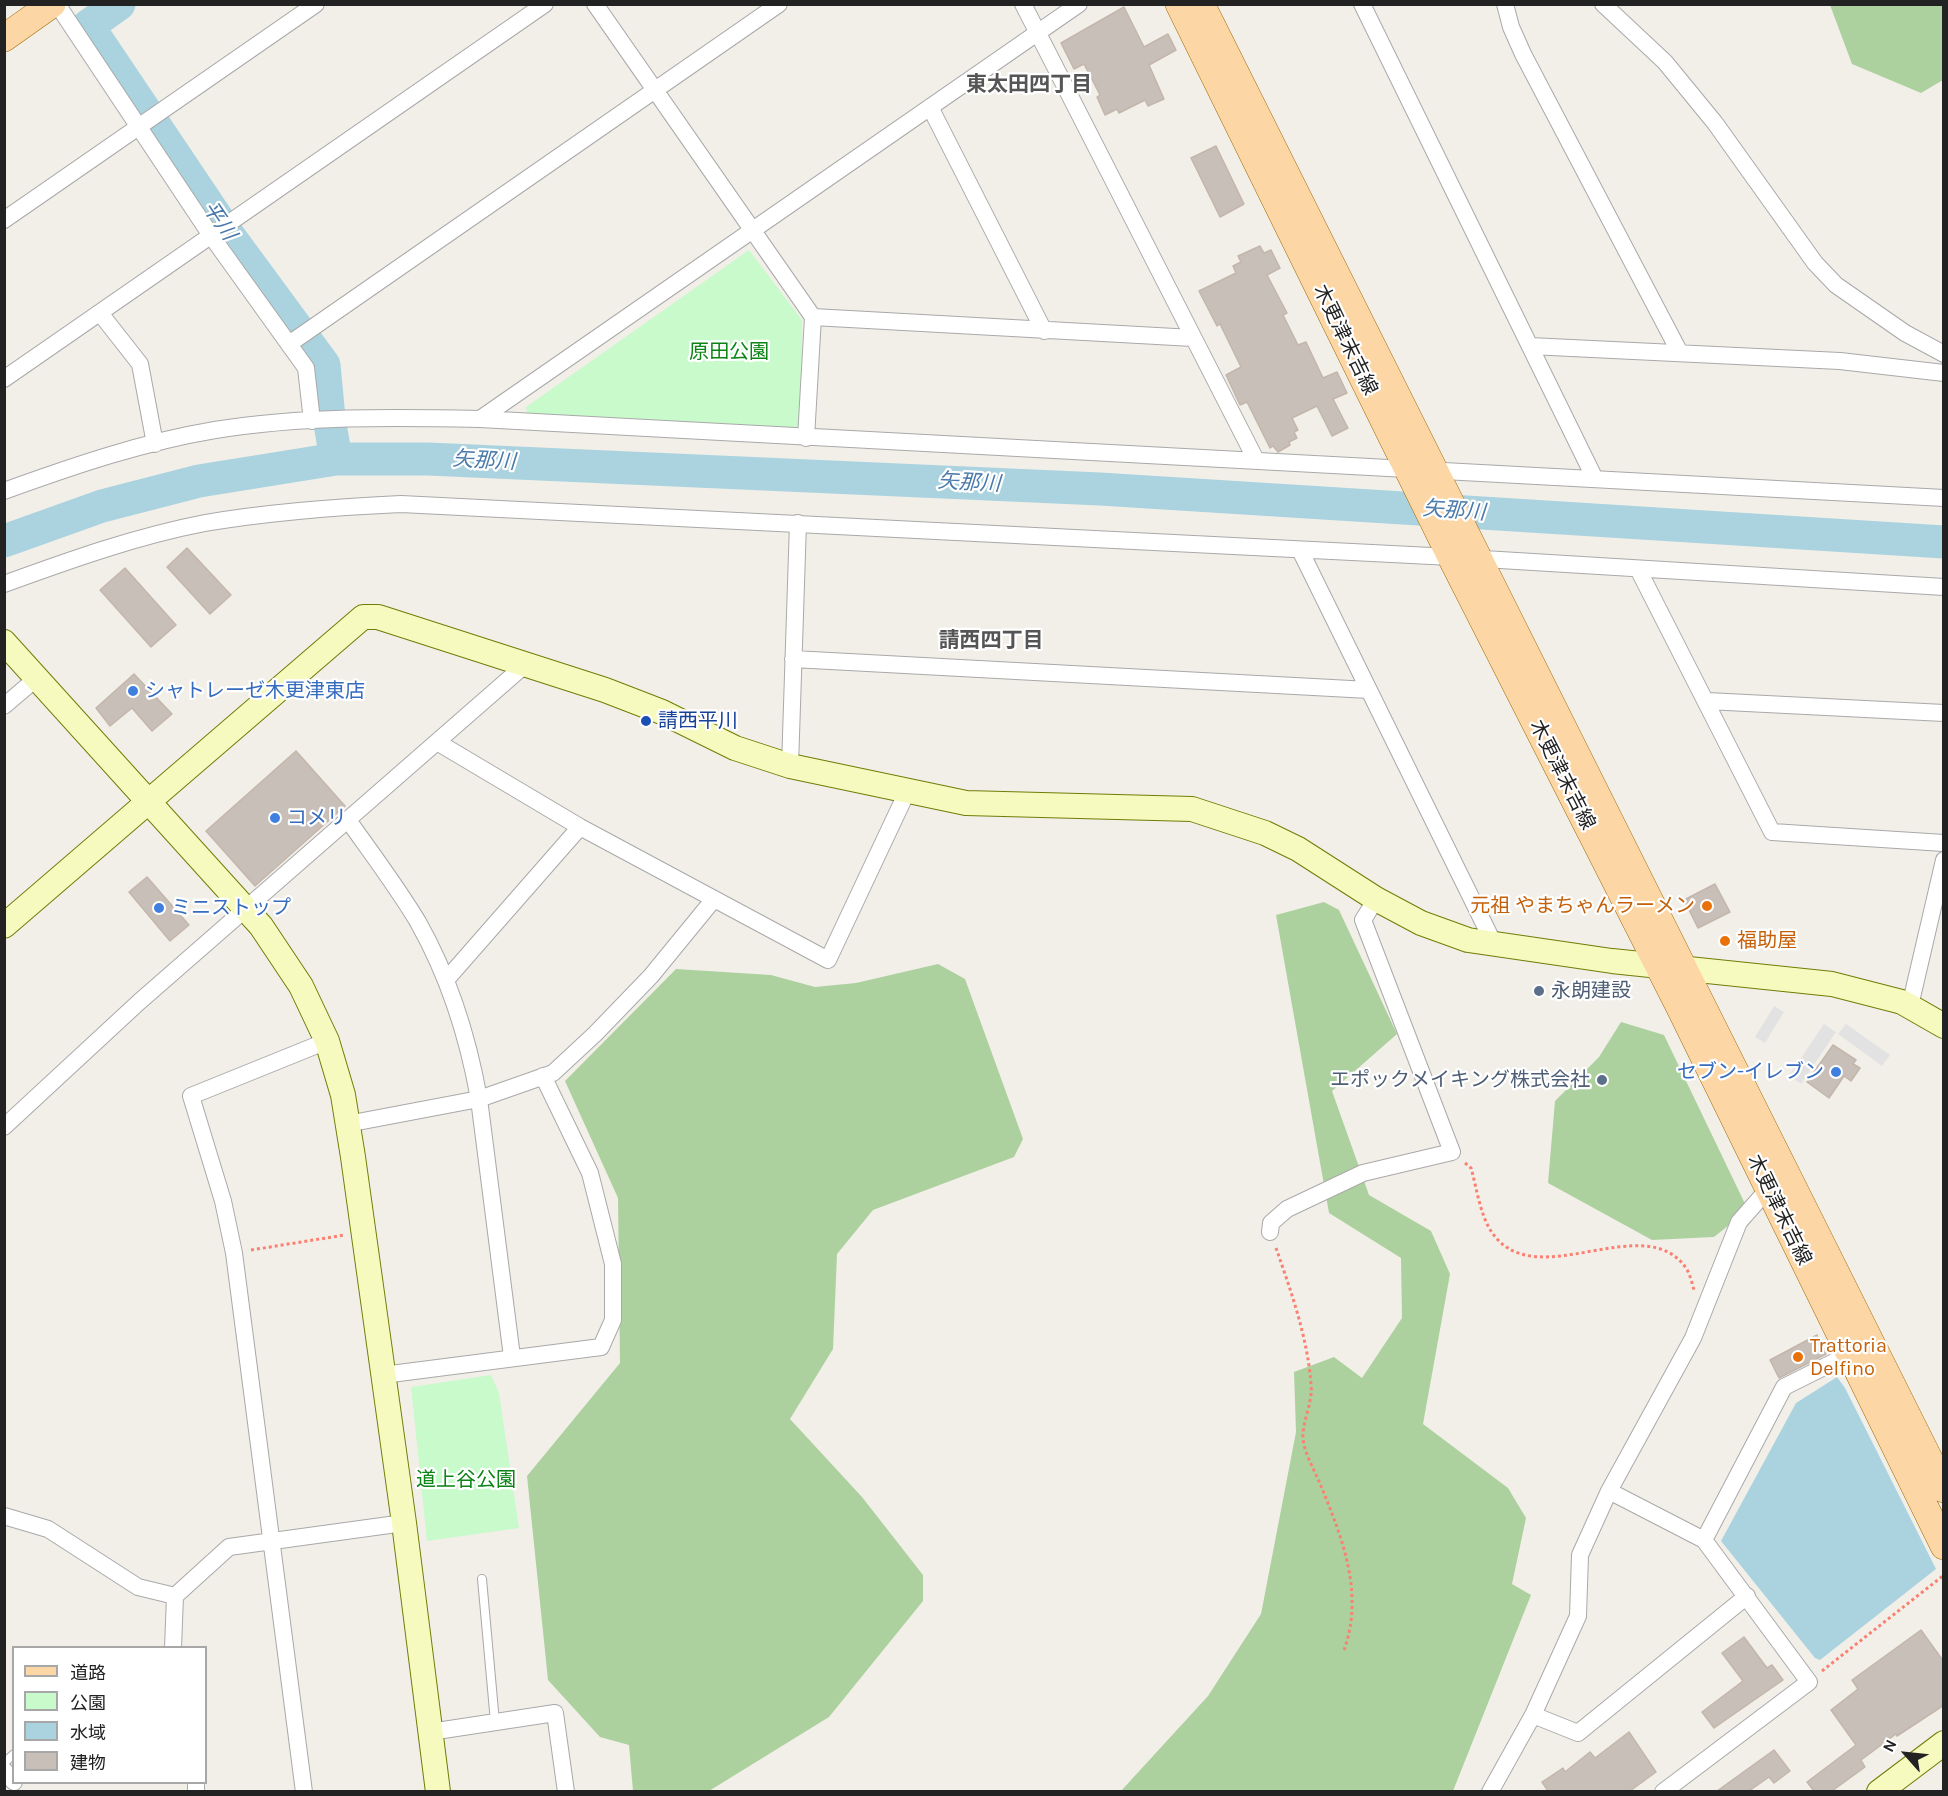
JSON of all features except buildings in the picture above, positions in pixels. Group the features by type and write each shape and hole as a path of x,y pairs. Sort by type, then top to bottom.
{"main road":[{"path":"4,38 52,4"},
{"name":"木更津末吉線","path":"1179,4 1420,469 1479,560 1672,967 1768,1188 1944,1546"},
{"name":"木更津末吉線","path":"1201,4 1420,469 1451,558 1672,967 1944,1489"}],"street":[{"path":"57,4 148,122 297,338 324,421"},
{"path":"4,220 316,4"},
{"path":"4,379 545,4"},
{"path":"595,4 813,317 806,438"},
{"path":"297,338 779,4"},
{"path":"1023,4 1256,460"},
{"path":"480,419 1079,4"},
{"path":"1362,4 1595,479"},
{"path":"1505,4 1511,27 1523,54 1680,353"},
{"path":"1603,4 1665,62 1715,123 1815,263 1836,285 1905,333 1944,354"},
{"path":"930,107 1044,331"},
{"path":"100,313 140,364 155,444"},
{"path":"813,317 1193,338"},
{"path":"1530,346 1840,361 1944,373"},
{"path":"4,491 97,459 215,430 386,417 480,419 1944,498"},
{"path":"4,584 136,540 204,524 302,509 400,504 1451,558 1944,587"},
{"path":"790,766 798,523"},
{"path":"1300,550 1494,944"},
{"path":"1638,569 1772,832 1944,843"},
{"path":"4,926 363,616 378,617 605,690 662,712 735,748 790,766 966,803 1192,809 1257,830 1298,849 1376,898 1439,931 1494,944 1672,967 1832,984 1882,996 1910,1006 1944,1026"},
{"path":"4,642 246,909 282,954 301,986 327,1041 348,1124 404,1523 438,1791"},
{"path":"793,659 1369,690"},
{"path":"5,1127 139,1002 526,664"},
{"path":"4,706 38,677"},
{"path":"1707,702 1944,713"},
{"path":"437,742 580,827 828,960 907,792"},
{"path":"348,820 418,923 446,980 472,1060 512,1357"},
{"path":"446,980 580,827"},
{"path":"1910,1006 1944,860"},
{"path":"1270,1232 1271,1223 1287,1209 1363,1173 1452,1152 1363,920 1376,898"},
{"path":"348,1124 479,1099 553,1073 627,1001 714,899"},
{"path":"304,1791 234,1253 223,1201 191,1096 327,1041"},
{"path":"383,1375 601,1347 613,1320 613,1264 590,1173 543,1076"},
{"path":"1490,1791 1533,1715 1578,1616 1580,1555 1609,1491 1680,1364 1703,1315 1740,1222 1768,1188"},
{"path":"1704,1540 1784,1387 1850,1354"},
{"path":"1609,1491 1704,1540 1809,1682 1663,1791"},
{"path":"4,1516 48,1529 138,1587 175,1596"},
{"path":"173,1646 175,1596 229,1547 404,1523"},
{"path":"1533,1715 1578,1733 1747,1596"},
{"path":"430,1732 555,1713 566,1791"},
{"path":"1879,1791 1944,1743"}],"lane":[{"path":"482,1579 495,1722"}],"path":[{"path":"1452,1152 1471,1168 1486,1221 1493,1234 1509,1248 1532,1257 1550,1259 1597,1249 1639,1246 1657,1249 1677,1259 1687,1269 1703,1315"},
{"path":"234,1253 363,1232"},
{"path":"1270,1232 1295,1305 1309,1367 1312,1387 1304,1426 1305,1450 1335,1520 1354,1590 1354,1613 1343,1653"},
{"path":"1809,1682 1944,1575"}],"green space":[{"path":"1830,5 1943,5 1943,80 1921,93 1852,64"},
{"name":"原田公園","path":"749,250 802,320 801,425 792,429 527,413 526,407"},
{"path":"1324,902 1339,910 1397,1034 1332,1091 1369,1195 1431,1231 1450,1274 1423,1424 1508,1488 1526,1518 1512,1584 1531,1595 1453,1791 1120,1792 1208,1696 1261,1614 1296,1432 1294,1372 1334,1357 1362,1378 1402,1318 1401,1258 1329,1213 1276,915"},
{"path":"938,964 965,979 1023,1139 1014,1157 873,1210 837,1254 833,1349 790,1419 862,1497 923,1575 923,1601 829,1717 709,1791 633,1791 629,1745 600,1737 548,1680 527,1476 620,1363 618,1198 565,1081 676,969 771,975 815,987 856,983"},
{"path":"1621,1022 1664,1035 1748,1210 1714,1237 1652,1240 1548,1183 1555,1101 1599,1057"},
{"name":"道上谷公園","path":"491,1375 499,1393 519,1528 427,1541 411,1387"}],"shaded area":[{"path":"1774,1006 1784,1012 1765,1043 1755,1037"},
{"path":"1824,1024 1836,1032 1801,1084 1789,1076"},
{"path":"1846,1024 1890,1055 1882,1066 1838,1034"}],"water":[{"path":"1837,1377 1845,1388 1936,1569 1820,1660 1815,1658 1721,1541 1796,1403"}],"waterway":[{"name":"平川","path":"119,4 88,26 229,236 324,365 336,459"},
{"name":"矢那川","path":"4,541 102,506 199,481 336,459 428,459 1100,489 1944,542"}],"place":[{"name":"シャトレーゼ木更津東店","path":"133,691"},
{"name":"請西平川","path":"646,721"},
{"name":"コメリ","path":"275,818"},
{"name":"元祖 やまちゃんラーメン","path":"1707,906"},
{"name":"ミニストップ","path":"159,908"},
{"name":"福助屋","path":"1725,941"},
{"name":"永朗建設","path":"1539,991"},
{"name":"セブン-イレブン","path":"1836,1072"},
{"name":"エポックメイキング株式会社","path":"1602,1080"},
{"name":"Trattoria Delfino","path":"1798,1357"}],"district":[{"name":"東太田四丁目","path":"1029,85"},
{"name":"請西四丁目","path":"991,641"}]}
